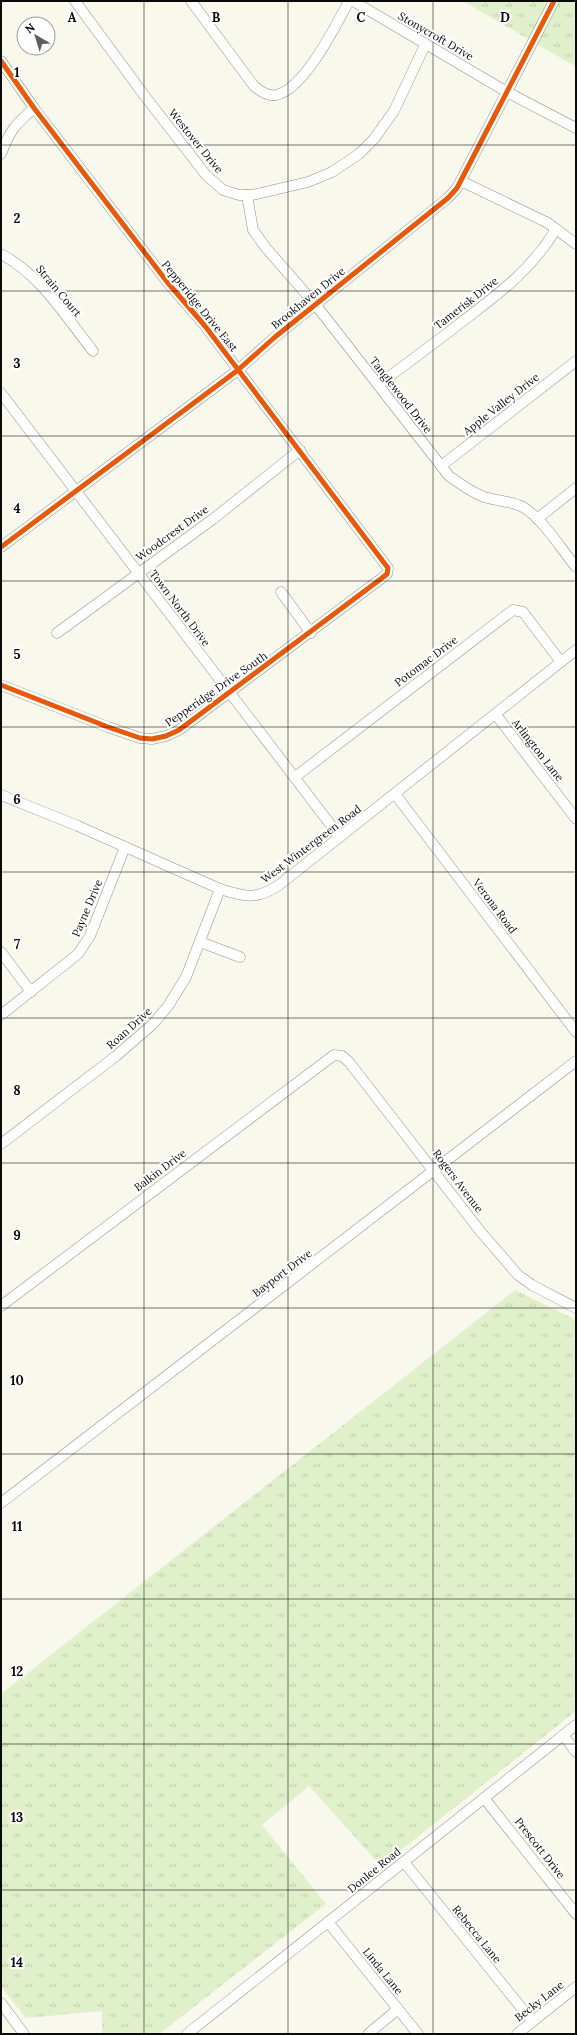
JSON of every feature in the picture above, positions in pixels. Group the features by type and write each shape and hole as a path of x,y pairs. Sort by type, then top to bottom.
{"street":[{"name":"Westover Drive","path":"75,1 144,95 206,175 223,190 247,195 308,182 332,172 359,154 374,139 388,121 425,45"},
{"path":"191,1 254,86 260,91 274,96 282,94 312,66 349,1"},
{"name":"Stonycroft Drive","path":"353,1 425,45 507,92 576,128"},
{"name":"Brookhaven Drive","path":"1,547 238,370 315,304 442,205 454,192 461,181 554,1"},
{"name":"Pepperidge Drive East","path":"1,61 34,108 168,283 200,319 384,562"},
{"path":"1,154 9,134 15,125 34,108"},
{"path":"461,181 548,222 576,244"},
{"name":"Tanglewood Drive","path":"247,195 253,230 266,248 315,304 449,476 470,490 484,497 515,504 537,519 576,567"},
{"name":"Tamerisk Drive","path":"378,385 496,296 521,275 546,246 556,229"},
{"name":"Strain Court","path":"1,254 21,266 44,287 92,351"},
{"name":"Apple Valley Drive","path":"441,466 576,361"},
{"name":"Town North Drive","path":"1,393 340,837"},
{"name":"Woodcrest Drive","path":"57,633 213,519 300,450"},
{"path":"537,519 576,488"},
{"name":"Pepperidge Drive South","path":"1,685 140,738 152,739 166,736 179,730 230,693 387,574 388,568 384,562"},
{"path":"281,592 311,633"},
{"name":"Potomac Drive","path":"294,777 513,610 523,612 561,662"},
{"name":"West Wintergreen Road","path":"1,795 220,888 247,896 255,896 266,893 340,837 576,651"},
{"name":"Arlington Lane","path":"496,715 576,819"},
{"name":"Verona Road","path":"395,794 576,1032"},
{"name":"Payne Drive","path":"1,1015 72,960 84,945 90,936 125,847"},
{"name":"Roan Drive","path":"1,1144 116,1056 153,1024 168,1006 186,977 220,888"},
{"path":"200,942 240,957"},
{"path":"1,952 31,992"},
{"name":"Rogers Avenue","path":"334,1055 342,1056 350,1062 480,1231 518,1275 532,1285 576,1308"},
{"name":"Balkin Drive","path":"1,1306 334,1055"},
{"name":"Bayport Drive","path":"1,1503 435,1171 576,1061"},
{"name":"Donlee Road","path":"187,2034 199,2030 328,1922 576,1726"},
{"path":"563,1736 576,1752"},
{"name":"Prescott Drive","path":"484,1798 576,1914"},
{"name":"Rebecca Lane","path":"404,1862 532,2021"},
{"name":"Linda Lane","path":"328,1922 418,2034"},
{"name":"Becky Lane","path":"517,2034 576,1987"},
{"path":"1,2003 24,2034"},
{"path":"368,2034 398,2009"}],"green space":[{"path":"463,1 576,1 576,67"},
{"path":"515,1290 576,1320 576,1711 381,1866 309,1786 262,1825 326,1904 159,2034 102,2034 102,2011 26,2018 1,1987 1,1694"}],"cycle path":[{"path":"1,547 238,370 275,337 448,198 457,188 554,1"},
{"path":"1,61 34,108 168,283 205,326 388,568 387,574 382,578 179,730 166,736 152,739 140,738 1,685"}]}
